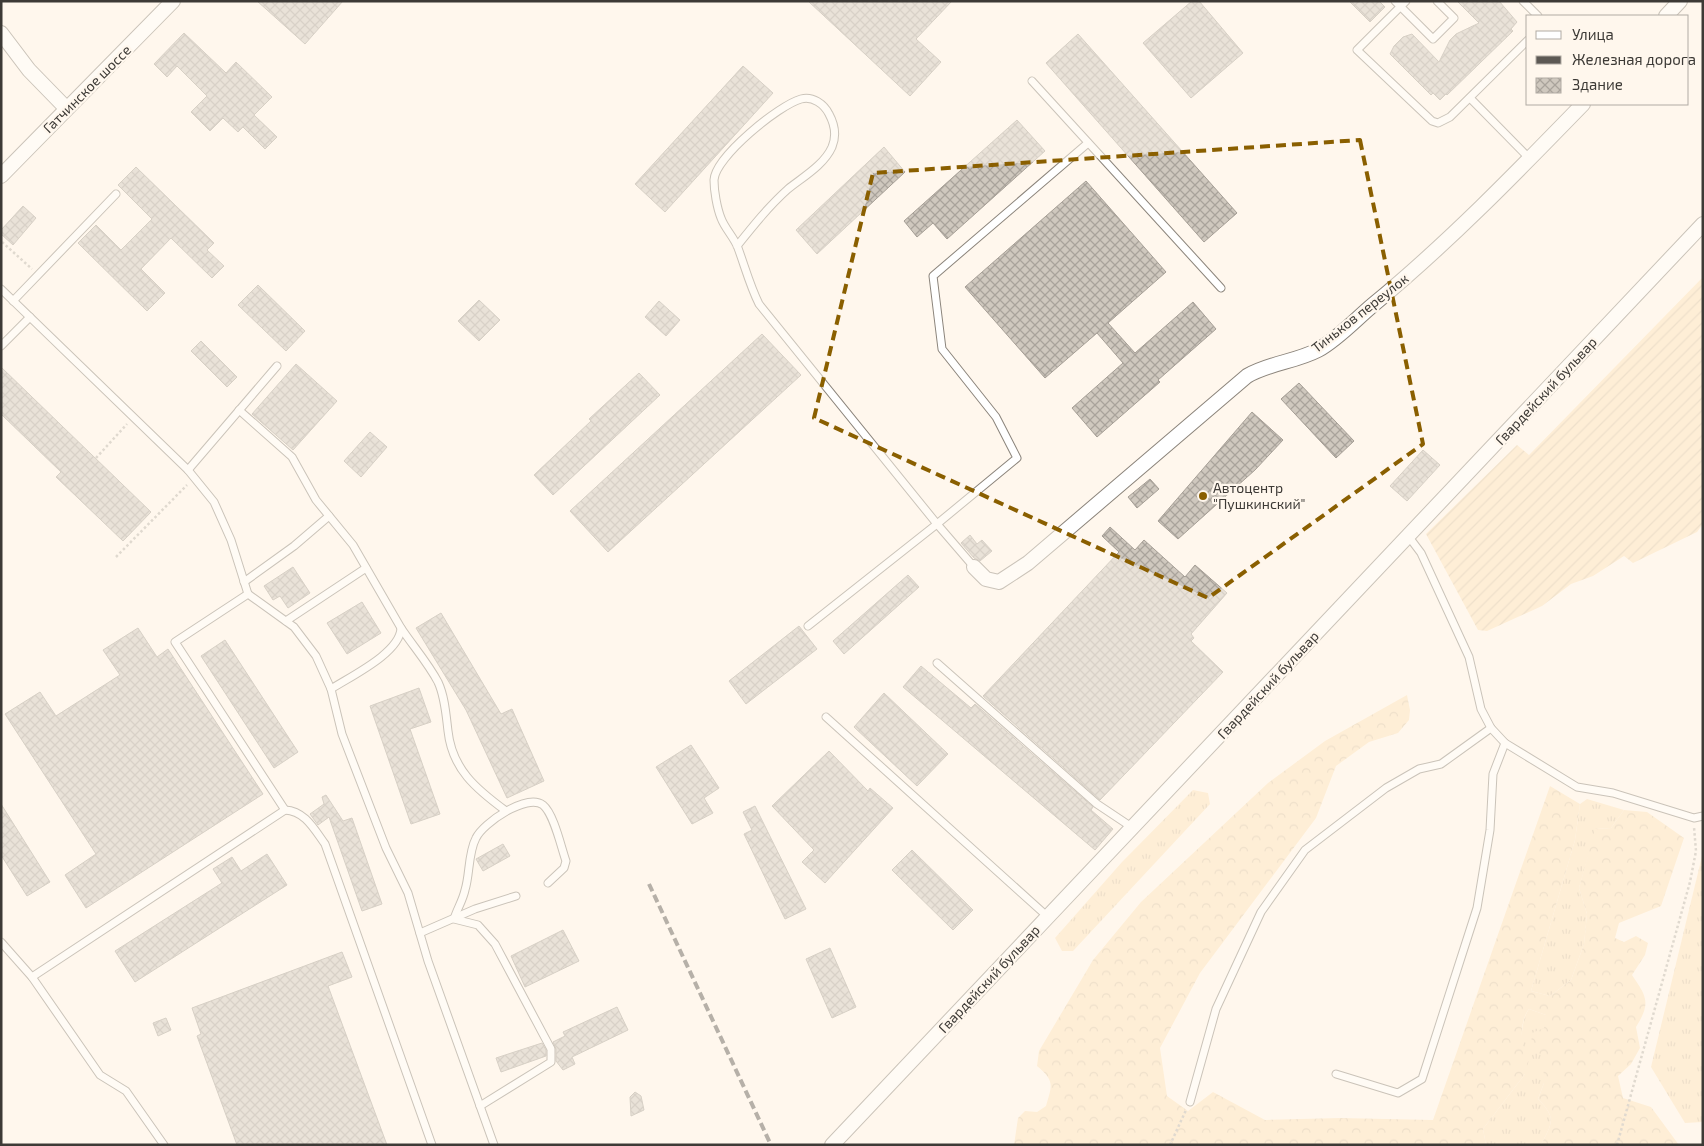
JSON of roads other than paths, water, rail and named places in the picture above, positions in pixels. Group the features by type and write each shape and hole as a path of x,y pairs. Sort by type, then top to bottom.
{"street":[{"name":"Гатчинское шоссе","path":"1,176 173,1"},
{"path":"1667,15 1679,2"},
{"path":"1,33 29,70 66,108"},
{"name":"Тиньков переулок","path":"974,567 986,579 999,582 1028,563 1247,376 1262,368 1294,361 1319,349 1407,277 1530,158 1581,105"},
{"name":"Гвардейский бульвар","path":"832,1145 1703,224"}],"lane":[{"path":"1437,1 1454,18 1432,39 1400,3 1357,50 1432,121 1438,123 1445,121 1526,42"},
{"path":"1522,1 1537,15"},
{"path":"1032,81 1221,288"},
{"path":"1470,98 1530,158"},
{"path":"738,246 759,219 788,189 813,170 832,148 835,130 827,110 815,100 802,99 791,104 746,136 726,158 714,179 721,218 738,246 749,284 759,304 936,524 974,567"},
{"path":"808,626 1017,458 996,416 942,349 933,276 1088,143"},
{"path":"14,301 116,194"},
{"path":"1,289 188,470 214,502 231,540 248,594 294,626 316,656 331,689 342,734 386,848 408,893 420,933 494,1145"},
{"path":"1,346 30,317"},
{"path":"188,470 277,366"},
{"path":"239,410 292,457 316,500 353,545 401,628 438,683 445,705 449,740 454,758 462,772 477,790 506,811"},
{"path":"244,582 294,546 329,516"},
{"path":"1409,537 1421,553 1469,657 1481,709 1491,728 1505,743 1577,787 1613,793 1694,818 1703,816"},
{"path":"286,621 366,568"},
{"path":"248,594 175,642 285,810"},
{"path":"331,689 393,648 401,637 401,628"},
{"path":"937,662 1097,804 1133,828"},
{"path":"826,717 1048,917"},
{"path":"1190,1102 1220,1000 1261,912 1305,850 1386,788 1419,769 1441,764 1491,728"},
{"path":"1336,1074 1398,1093 1422,1079 1477,908 1490,830 1492,774 1505,743"},
{"path":"454,919 465,891 475,838 486,823 506,811 534,802 542,804 549,813 566,861 564,868 548,883"},
{"path":"32,977 285,810 292,810 303,815 325,844 432,1145"},
{"path":"420,933 475,909 516,896"},
{"path":"454,919 478,925 495,944 551,1049 551,1062 480,1106"},
{"path":"1,942 32,977 100,1075 126,1091 164,1145"}],"railway":[{"path":"649,884 771,1145"}],"place":[{"name":"Автоцентр \"Пушкинский\"","path":"1203,496"}]}
